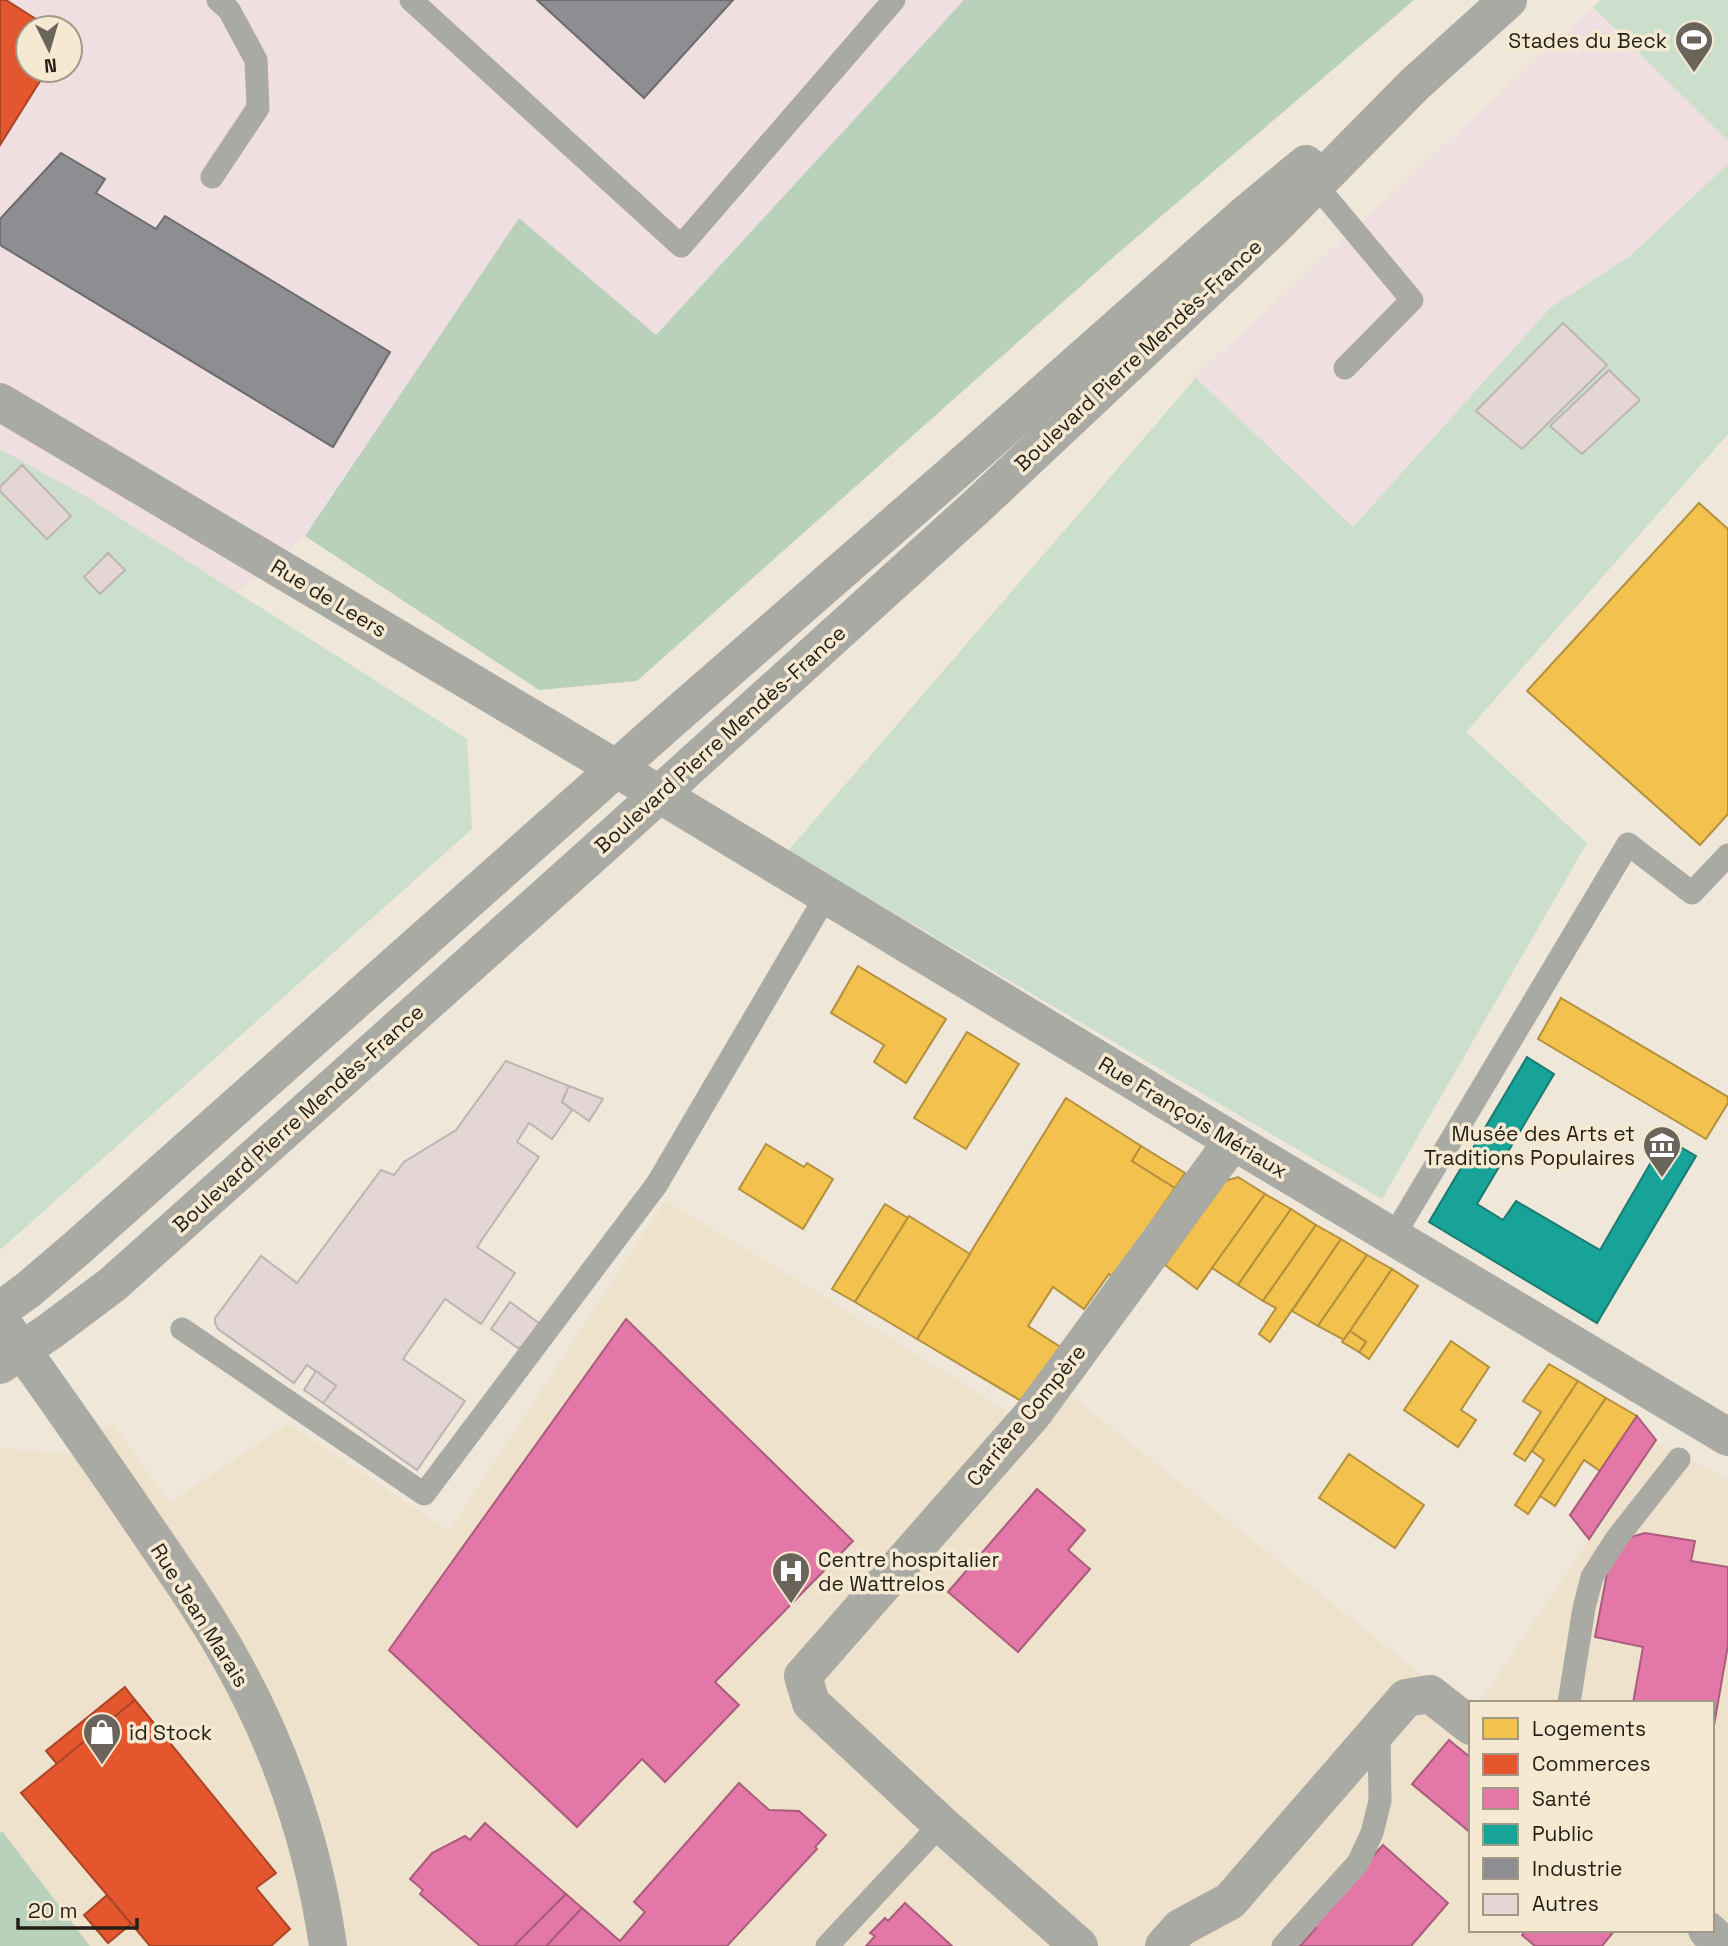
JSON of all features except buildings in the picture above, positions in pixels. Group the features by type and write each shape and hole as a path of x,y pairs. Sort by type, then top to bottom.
{"street":[{"name":"Boulevard Pierre Mendès-France","path":"0,1310 76,1249 615,769 1247,213 1309,176 1507,0"},
{"name":"Boulevard Pierre Mendès-France","path":"11,1358 113,1284 975,508 1275,226 1309,176"},
{"name":"Rue de Leers","path":"0,402 659,794"},
{"name":"Rue François Mériaux","path":"659,794 1728,1437"},
{"name":"Carrière Compère","path":"941,1824 811,1703 803,1676 1032,1415 1233,1141"},
{"name":"Rue Jean Marais","path":"0,1319 11,1358 191,1594 235,1666 273,1745 305,1836 328,1946"},
{"path":"1164,1946 1180,1927 1230,1901 1406,1698 1430,1694 1469,1724"},
{"path":"941,1824 1079,1946"},
{"path":"1709,1932 1725,1946"}],"lane":[{"path":"212,177 258,108 256,60 229,10 218,0"},
{"path":"411,0 681,246 894,0"},
{"path":"1309,176 1412,300 1345,368"},
{"path":"1392,1237 1628,844 1692,893 1728,855"},
{"path":"182,1329 424,1494 657,1184 826,896"},
{"path":"1569,1701 1584,1608 1592,1577 1617,1538 1679,1459"},
{"path":"1283,1946 1357,1863 1372,1833 1380,1801 1379,1729"},
{"path":"827,1946 941,1824"}],"shaded area":[{"path":"0,0 964,0 655,335 519,218 305,536 237,593 87,497 0,449"},
{"path":"1593,7 1728,141 1728,164 1630,256 1551,307 1353,527 1195,377"},
{"name":"Centre hospitalier de Wattrelos","path":"665,1200 1039,1431 1069,1394 1469,1712 1469,1932 1714,1932 1714,1701 1480,1701 1656,1440 1728,1480 1728,1918 1720,1927 1728,1946 0,1946 0,1448 67,1454 112,1423 170,1503 288,1424 450,1531"}],"green space":[{"path":"964,0 1414,0 1117,254 637,681 539,690 305,536 519,218 656,335"},
{"name":"Stades du Beck","path":"1601,0 1728,0 1728,141 1593,7"},
{"path":"1728,164 1728,434 1466,732 1587,843 1382,1199 788,851 1195,377 1353,527 1551,307 1630,256"},
{"path":"0,449 87,497 467,739 472,829 0,1250"},
{"path":"2,1831 90,1946 0,1946"}],"place":[{"name":"Stades du Beck","path":"1694,74"},
{"name":"Musée des Arts et Traditions Populaires","path":"1662,1179"},
{"name":"Centre hospitalier de Wattrelos","path":"791,1605"},
{"name":"id Stock","path":"102,1766"}]}
